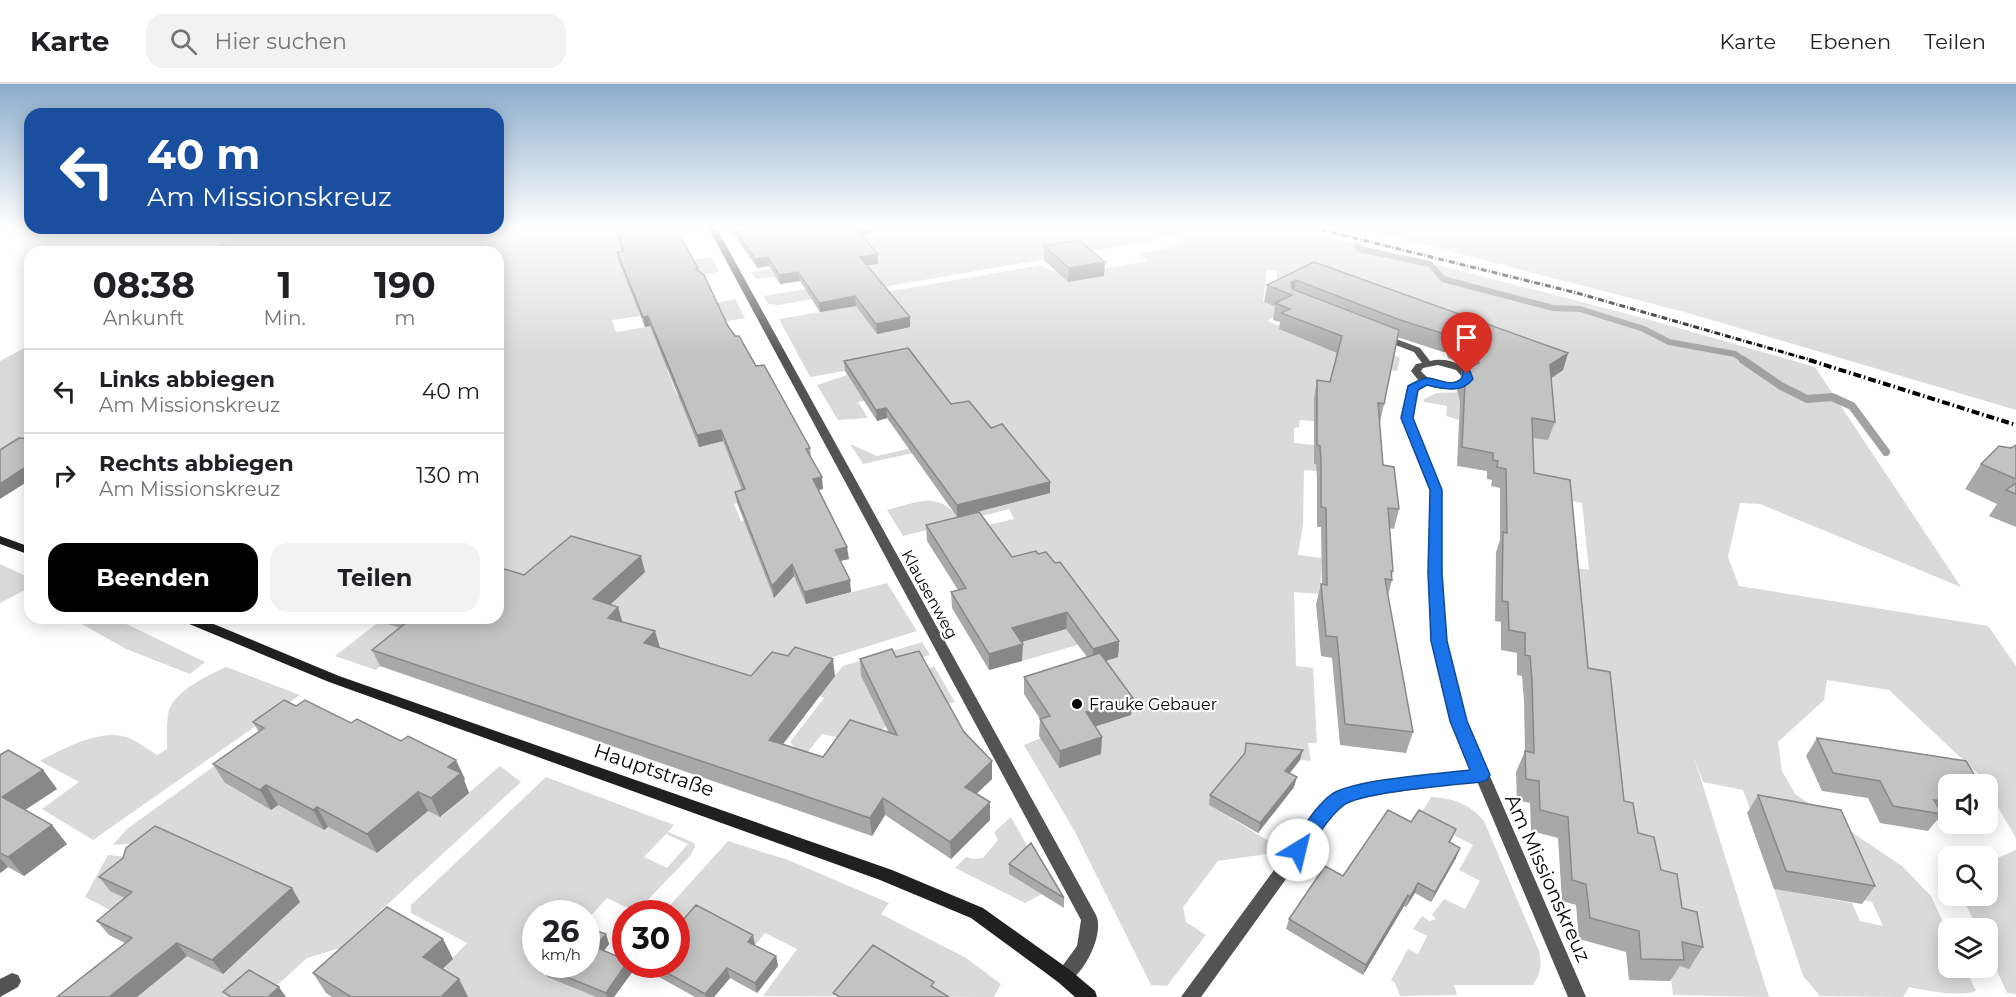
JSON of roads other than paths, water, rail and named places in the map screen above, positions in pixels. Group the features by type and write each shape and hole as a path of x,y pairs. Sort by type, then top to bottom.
{"main road":[{"path":"0,540 24,549"},
{"name":"Hauptstraße","path":"201,624 334,679 886,875 977,913 1064,976 1088,997"}],"street":[{"name":"Klausenweg","path":"735,270 1090,920 1085,949 1064,976"},
{"path":"1376,334 1417,350 1427,363"},
{"path":"1427,363 1449,364 1467,374 1468,379 1454,386 1426,381 1416,371 1419,366 1427,363"},
{"name":"Am Missionskreuz","path":"1426,381 1412,388 1407,418 1436,490 1435,573 1439,641 1459,721 1577,997"},
{"path":"1190,997 1324,814 1339,799 1368,790 1481,775"}],"waterway":[{"path":"1435,270 1443,279 1553,308 1580,309 1644,329 1669,342 1735,354 1745,361"},
{"path":"1743,360 1781,386 1807,399 1832,397 1852,406 1886,452"}],"railway":[{"path":"1482,270 1577,293 1814,361"},
{"path":"1809,360 2016,425"}],"place":[{"name":"Frauke Gebauer","path":"1077,704"}]}
